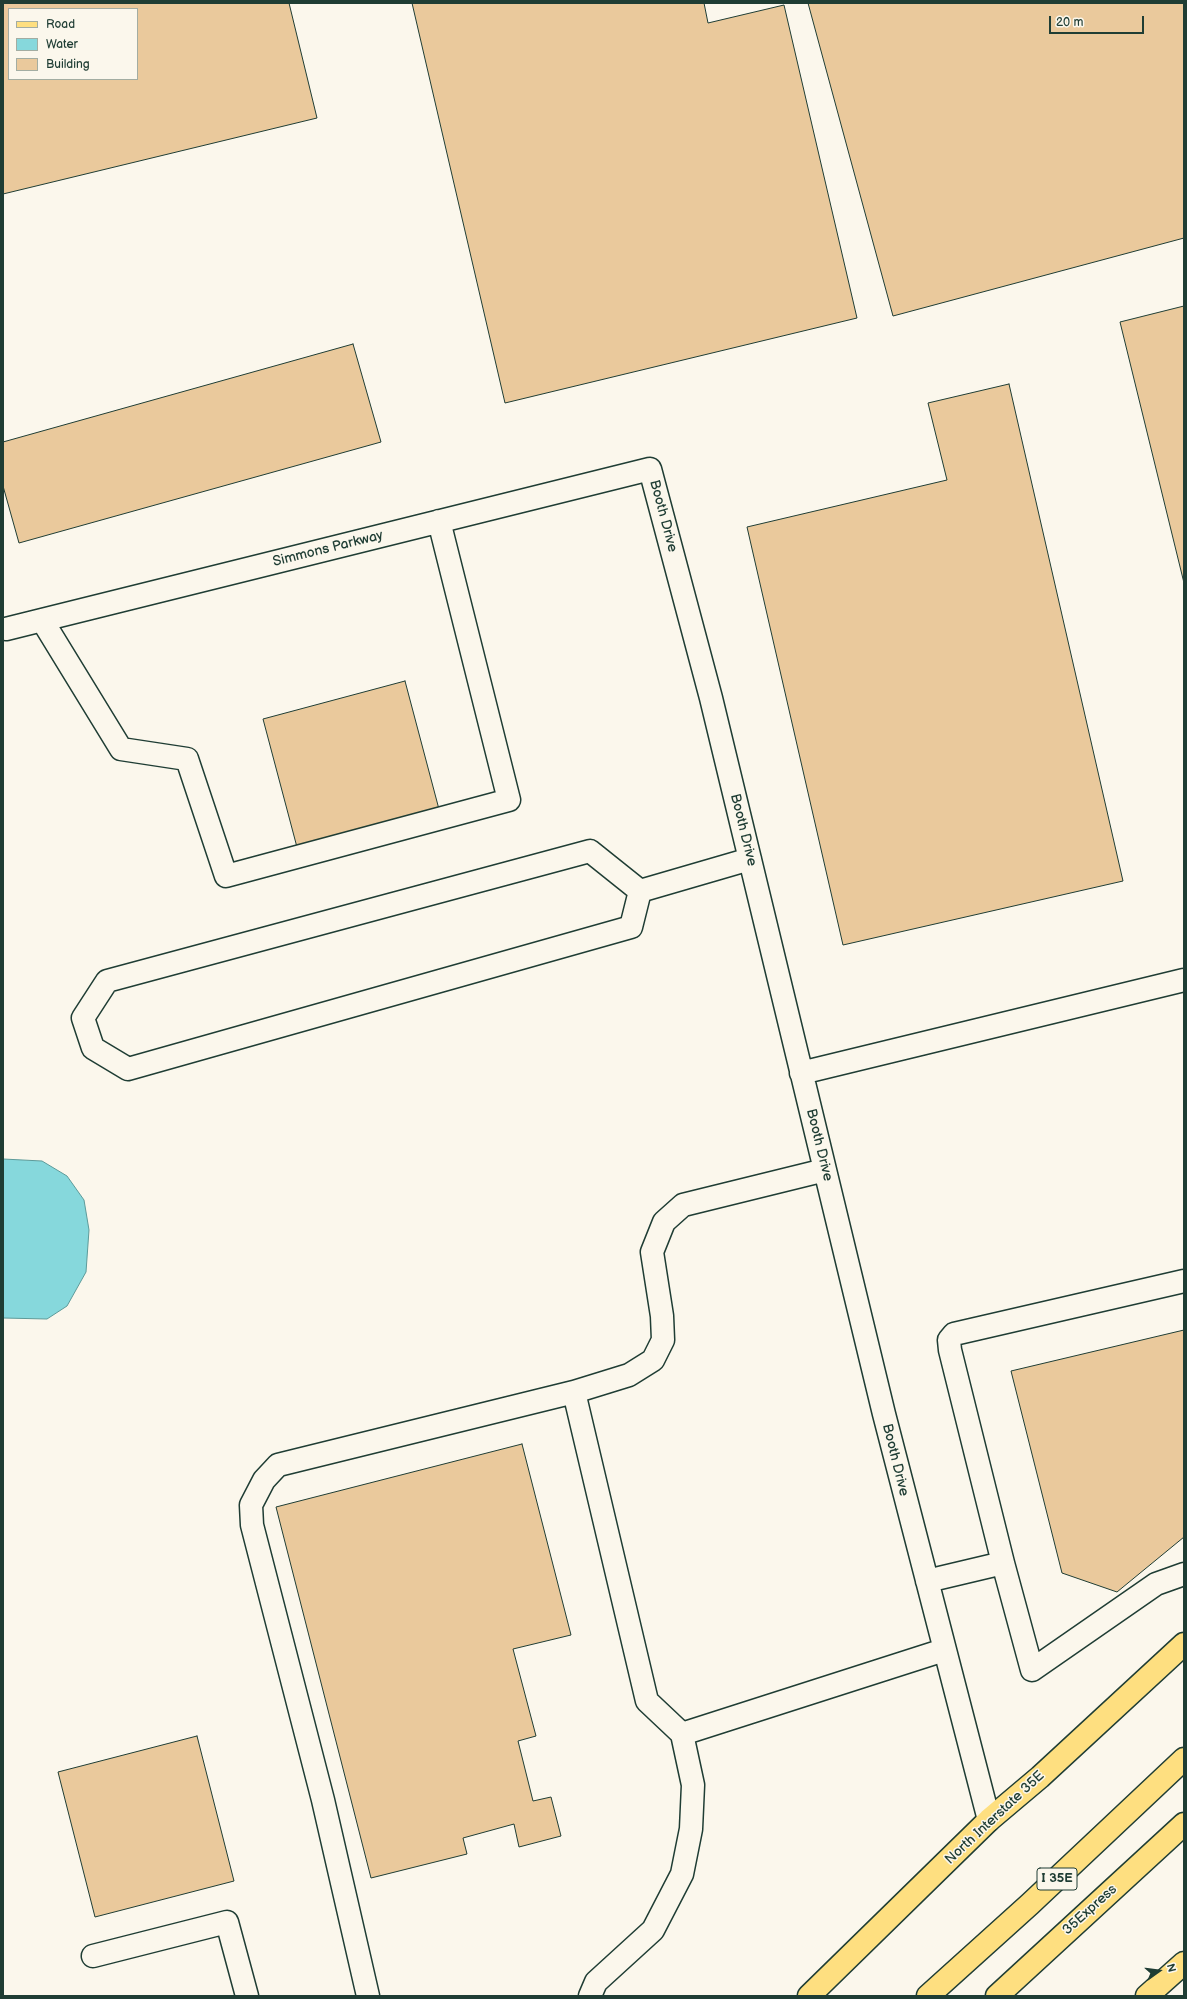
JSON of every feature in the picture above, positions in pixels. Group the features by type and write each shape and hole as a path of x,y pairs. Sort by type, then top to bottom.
{"main road":[{"name":"North Interstate 35E","path":"809,1996 989,1820 1040,1776 1184,1644"},
{"name":"I 35E","path":"928,1996 1030,1904 1184,1759"},
{"name":"35Express","path":"997,1996 1184,1824"},
{"path":"1147,1996 1184,1963"}],"street":[{"name":"Simmons Parkway","path":"6,629 650,469"},
{"name":"Booth Drive","path":"650,469 711,698 882,1406 989,1820"},
{"path":"42,620 121,749 187,759 226,876 509,800 439,521"},
{"path":"590,850 640,892 631,927 128,1069 93,1048 83,1018 107,980 590,850"},
{"path":"640,892 750,859"},
{"path":"801,1073 1184,980"},
{"path":"368,1996 323,1800 252,1525 251,1505 264,1480 278,1465 574,1392 629,1375 653,1360 663,1340 662,1316 652,1252 664,1222 683,1206 825,1170"},
{"path":"1184,1281 954,1334 949,1340 950,1350 1003,1563 1032,1670 1156,1584 1184,1574"},
{"path":"574,1392 647,1701 682,1734 693,1785 691,1829 682,1874 653,1930 596,1982 590,1996"},
{"path":"926,1581 1003,1563"},
{"path":"682,1734 944,1650"},
{"path":"93,1956 227,1922 247,1996"}],"water":[{"path":"3,1159 42,1161 67,1176 84,1200 89,1230 86,1272 67,1306 47,1319 3,1318"}],"building":[{"path":"3,3 289,3 317,118 3,194"},
{"path":"412,3 704,3 708,23 784,5 857,318 505,403"},
{"path":"808,3 1184,3 1184,238 893,316"},
{"path":"1184,306 1184,583 1120,322"},
{"path":"353,344 381,442 19,543 3,486 3,442"},
{"path":"1009,384 1123,881 843,945 747,527 947,480 928,403"},
{"path":"405,681 440,813 298,851 263,719"},
{"path":"1184,1330 1184,1537 1117,1592 1062,1573 1011,1371"},
{"path":"522,1444 571,1635 513,1649 536,1736 518,1741 533,1801 551,1797 561,1836 519,1847 514,1824 463,1838 467,1854 371,1878 276,1507"},
{"path":"197,1736 234,1881 95,1917 58,1772"}]}
